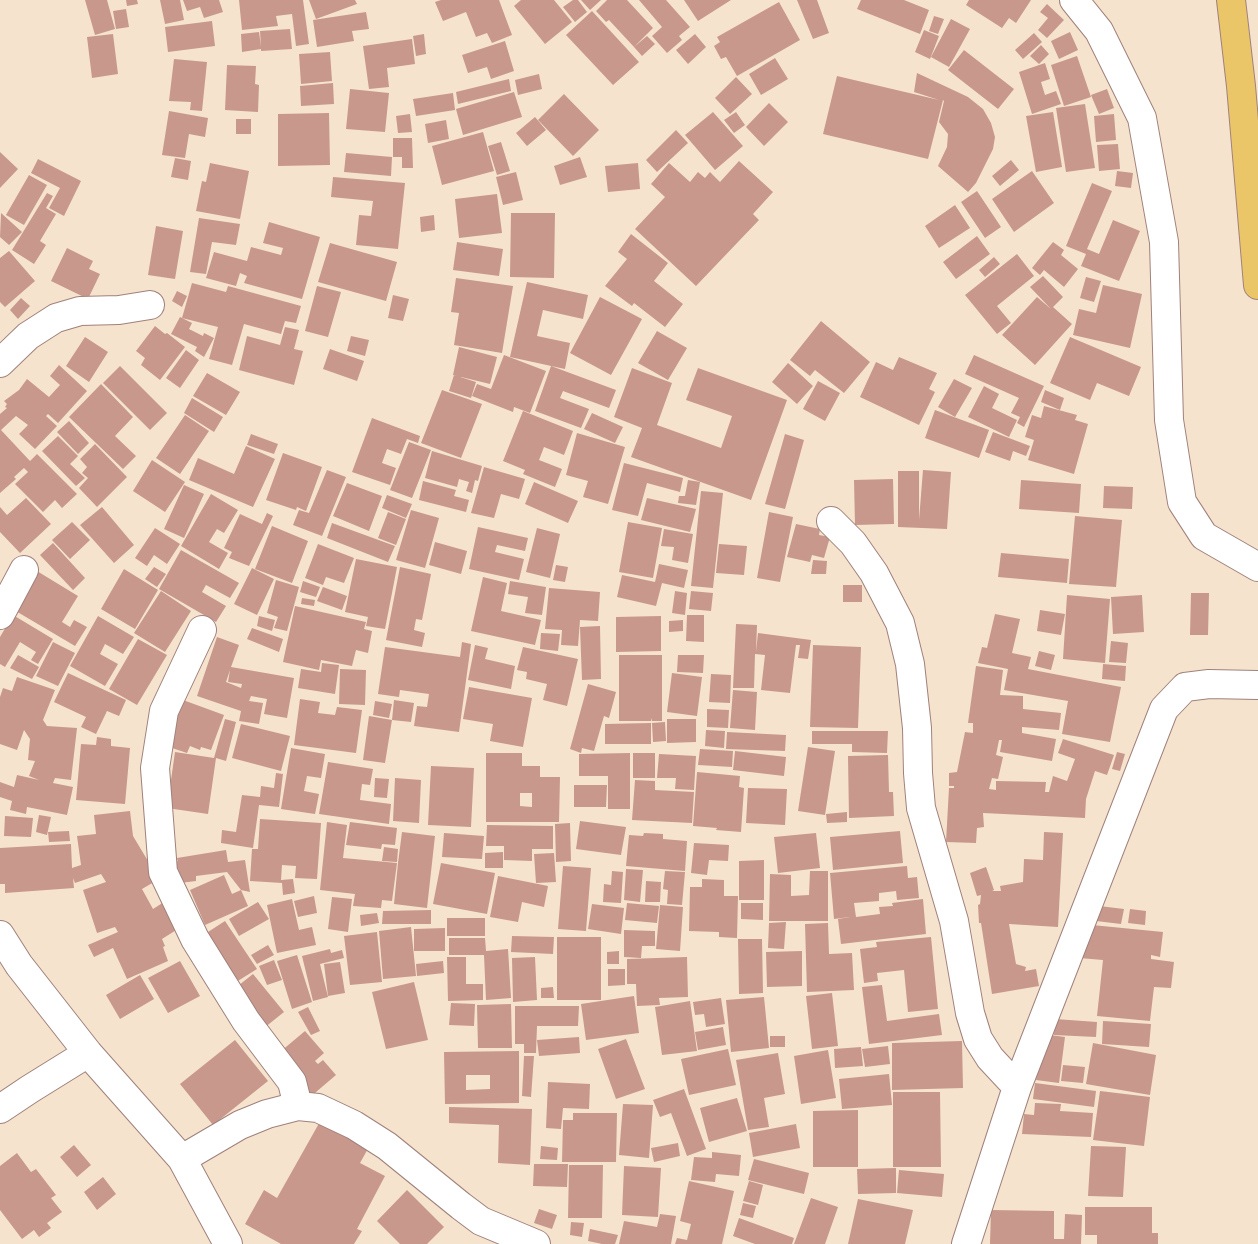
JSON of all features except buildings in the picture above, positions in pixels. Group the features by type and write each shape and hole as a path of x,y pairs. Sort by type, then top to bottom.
{"highway":[{"path":"1231,0 1241,86 1258,285"}],"street":[{"path":"1074,0 1099,31 1142,118 1164,242 1169,420 1182,502 1204,536 1258,567"},
{"path":"0,364 28,336 56,318 80,311 119,310 150,305"},
{"path":"831,520 854,543 874,573 900,623 910,664 917,728 921,808 954,920 970,1013 978,1039 990,1058 1017,1087"},
{"path":"0,616 24,570"},
{"path":"202,630 164,711 155,768 163,872 195,939 246,1021 292,1082 298,1106"},
{"path":"966,1244 1017,1087 1164,709 1185,687 1209,684 1258,685"},
{"path":"0,935 19,965 88,1054 182,1159 228,1244"},
{"path":"0,1109 88,1054"},
{"path":"182,1159 240,1125 267,1114 298,1106 318,1108 354,1125 387,1146 481,1221 536,1244"}]}
